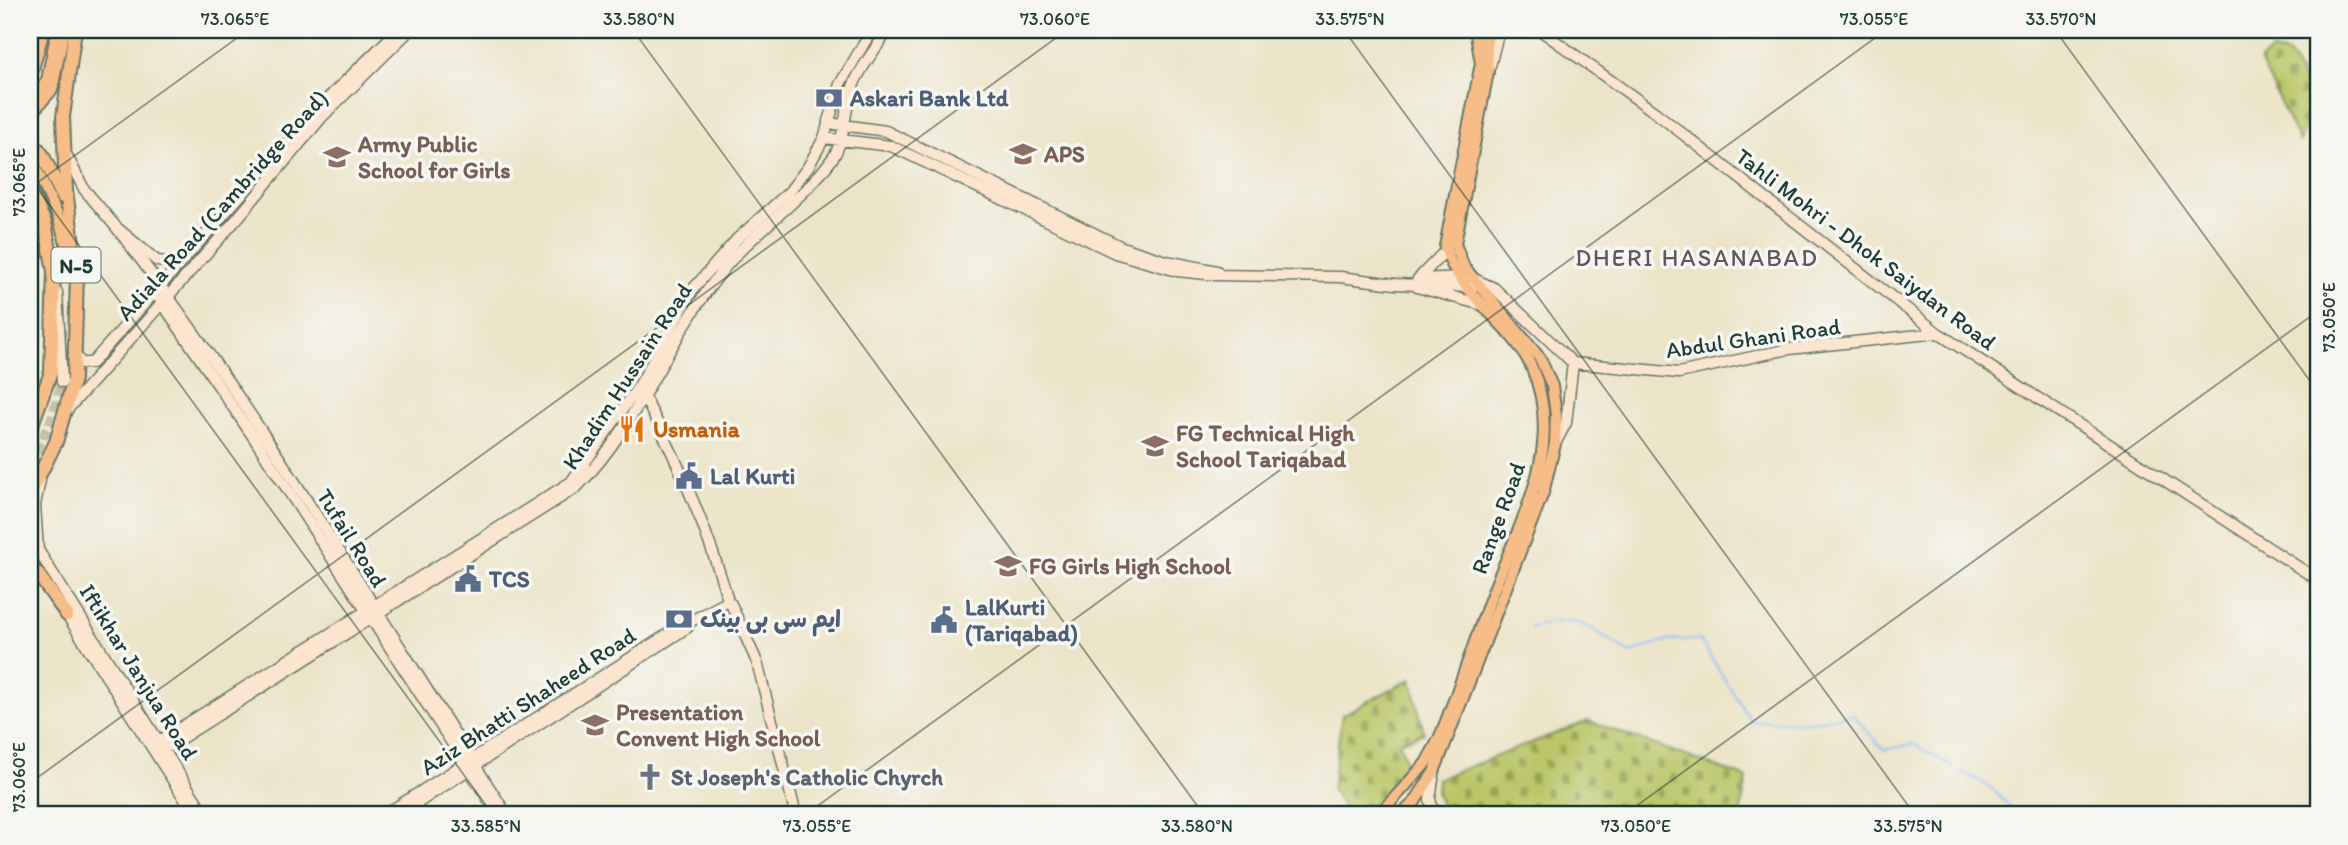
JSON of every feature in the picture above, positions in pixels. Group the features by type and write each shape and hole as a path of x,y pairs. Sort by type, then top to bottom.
{"highway":[{"path":"30,76 43,30"},
{"name":"N-5","path":"30,494 67,410 74,379 74,238 68,207 64,146 65,103 75,30"},
{"path":"30,61 39,49"},
{"path":"30,150 39,150 42,154 68,207"},
{"path":"30,191 45,223 54,271"},
{"name":"N-5","path":"30,430 51,372 54,271"},
{"path":"30,570 37,573 67,615"}],"main road":[{"path":"30,115 52,90 58,48 57,30"},
{"path":"30,105 47,80 64,30"},
{"name":"Adiala Road (Cambridge Road)","path":"75,353 81,363 92,363 318,107 398,30"},
{"name":"Adiala Road (Cambridge Road)","path":"67,410 322,117 410,30"},
{"name":"Khadim Hussain Road","path":"641,390 693,289 737,239 789,192 824,138 840,84 872,30"},
{"name":"Khadim Hussain Road","path":"160,745 371,613 571,482 641,390 697,303 721,272 802,193 835,154 854,84 888,30"},
{"path":"1414,281 1446,250 1445,234 1481,64 1475,30"},
{"path":"1486,30 1488,72"},
{"path":"1499,30 1455,233 1458,256 1472,281 1483,288 1519,328 1547,371 1555,402 1555,444"},
{"name":"Tahli Mohri - Dhok Saiydan Road","path":"1540,30 1657,113 1938,333 2318,580"},
{"path":"828,123 882,131 1122,247 1166,261 1227,275"},
{"path":"877,143 882,131"},
{"path":"824,138 891,146 1115,253 1177,271 1227,275 1314,275 1414,281 1472,281 1493,288 1573,363 1566,423 1555,444 1528,534 1434,772 1414,803 1400,815"},
{"path":"64,146 84,189 116,227 157,261 180,263"},
{"path":"30,156 58,216 76,290"},
{"name":"Tufail Road","path":"116,227 471,766 507,815"},
{"name":"Range Road","path":"1379,815 1426,763 1439,739 1542,461 1543,409 1536,380 1514,338 1486,306 1472,281 1460,277 1446,250"},
{"path":"54,271 61,323 62,382"},
{"path":"1414,281 1460,277"},
{"path":"1414,281 1434,294 1486,306"},
{"name":"Abdul Ghani Road","path":"1573,363 1679,373 1789,349 1924,337 1938,333"},
{"path":"641,390 677,461 715,555 727,602 756,660 796,815"},
{"name":"Iftikhar Janjua Road","path":"43,469 35,505 38,550 205,815"},
{"name":"Aziz Bhatti Shaheed Road","path":"399,815 676,629 694,622 727,602"},
{"name":"Iftikhar Janjua Road","path":"67,615 160,745 195,815"},
{"name":"Tufail Road","path":"471,766 499,815"},
{"name":"Aziz Bhatti Shaheed Road","path":"384,815 471,766"},
{"path":"1434,772 1430,799 1434,815"}],"green space":[{"path":"2272,51 2288,54 2315,100 2299,142 2260,60"},
{"path":"1411,679 1424,733 1399,742 1409,770 1362,815 1348,815 1332,789 1342,715"},
{"path":"1588,721 1747,778 1740,815 1444,815 1436,791 1437,779"}],"waterway":[{"path":"1530,628 1561,621 1573,622 1594,630 1630,653 1669,640 1700,640 1751,721 1813,722 1852,714 1884,750 1913,744 1954,767"},
{"path":"1961,771 1989,786 2018,815"},
{"path":"2051,815 2070,810 2088,815"}],"tunnel":[{"path":"30,465 51,421 62,382"},
{"path":"30,553 43,575"}],"place":[{"name":"Askari Bank Ltd","path":"829,98"},
{"name":"APS","path":"1023,154"},
{"name":"Army Public School for Girls","path":"337,157"},
{"name":"Usmania","path":"632,429"},
{"name":"FG Technical High School Tariqabad","path":"1155,446"},
{"name":"Lal Kurti","path":"689,476"},
{"name":"FG Girls High School","path":"1008,566"},
{"name":"TCS","path":"468,579"},
{"name":"ایم سی بی بینک","path":"679,619"},
{"name":"LalKurti (Tariqabad)","path":"944,620"},
{"name":"Presentation Convent High School","path":"595,725"},
{"name":"St Joseph's Catholic Chyrch","path":"650,777"}],"district":[{"name":"DHERI HASANABAD","path":"1697,257"}]}
